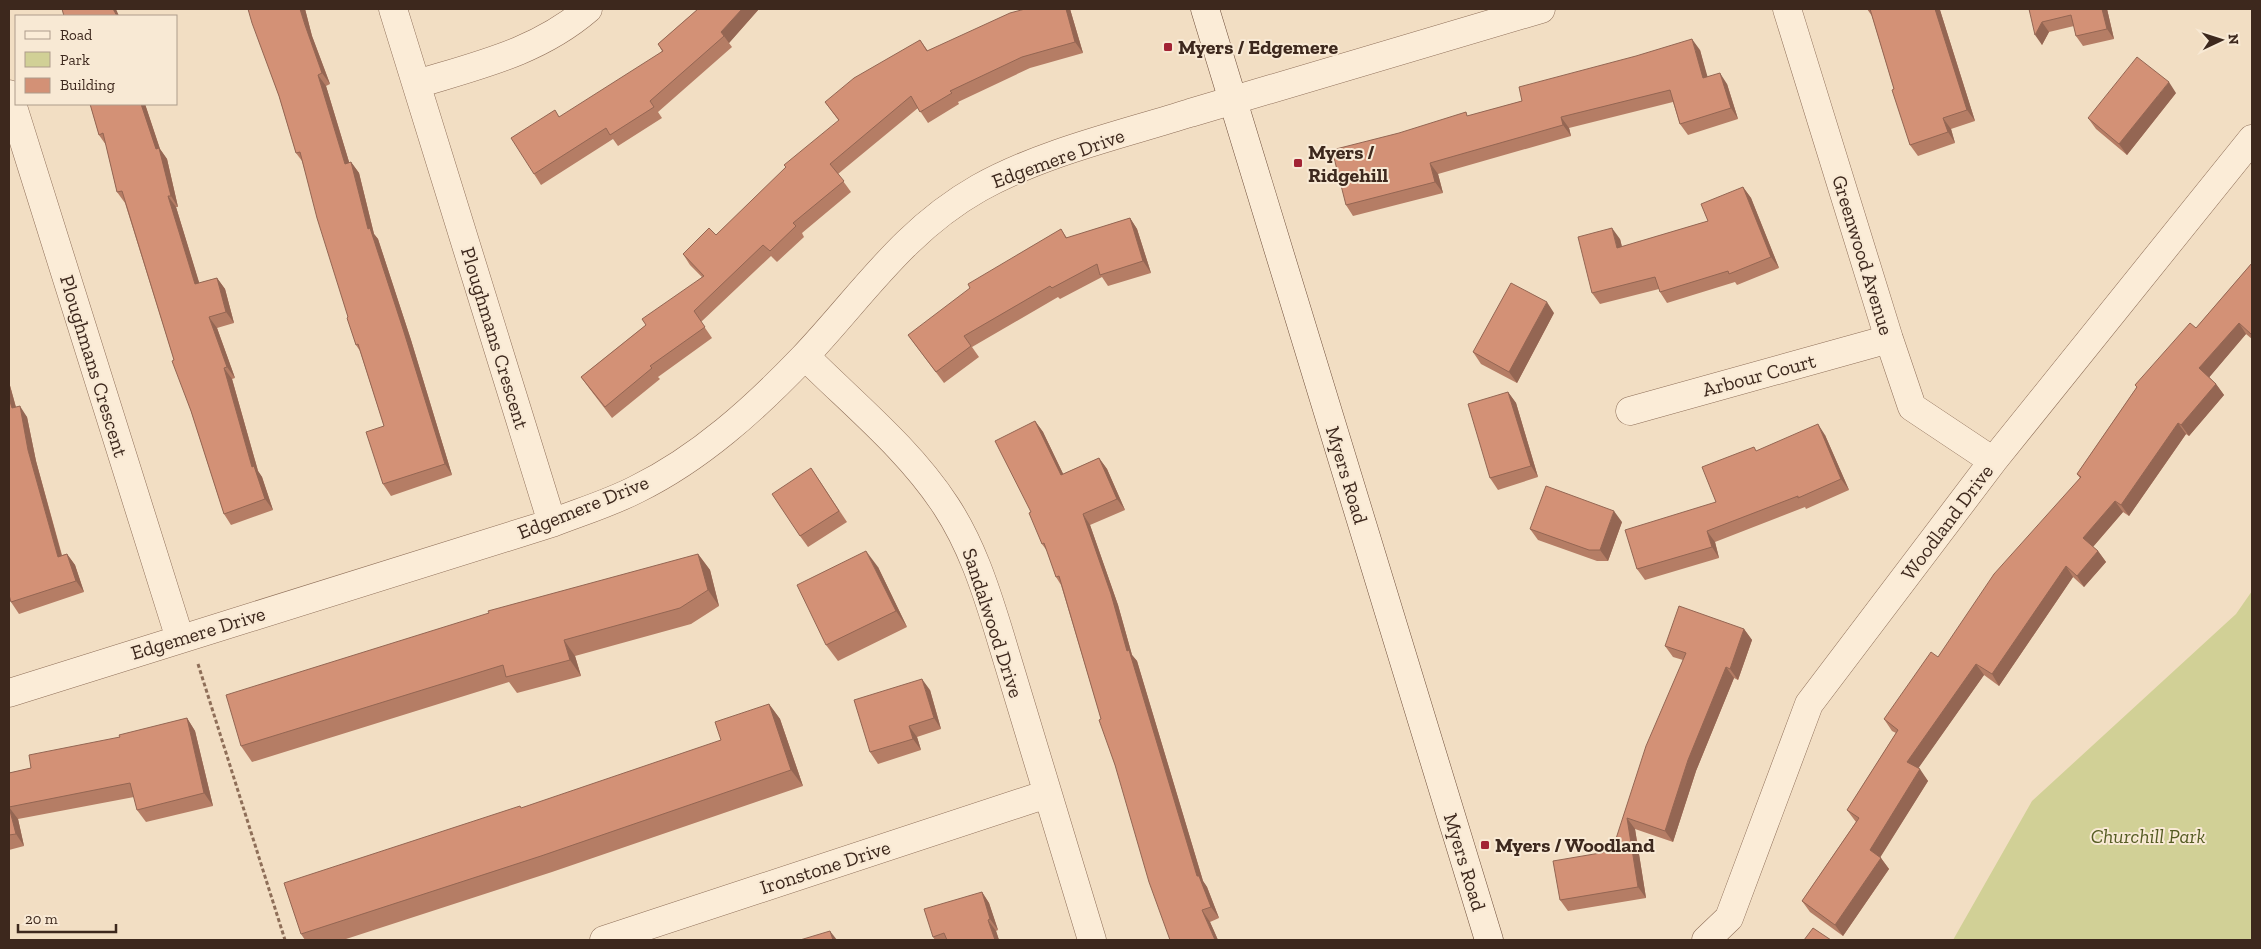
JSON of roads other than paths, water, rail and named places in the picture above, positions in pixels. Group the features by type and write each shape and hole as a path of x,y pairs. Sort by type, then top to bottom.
{"street":[{"name":"Ploughmans Crescent","path":"393,9 552,523"},
{"path":"417,84 530,48 555,34 588,9"},
{"name":"Myers Road","path":"1205,9 1489,940"},
{"name":"Edgemere Drive","path":"9,693 552,523 636,490 687,460 761,400 805,356 886,262 927,225 978,189 1054,156 1232,100 1541,9"},
{"name":"Greenwood Avenue","path":"1787,9 1888,339 1912,407 1993,461"},
{"name":"Ploughmans Crescent","path":"9,94 180,639"},
{"name":"Woodland Drive","path":"1706,940 1729,918 1809,704 1993,461 2252,139"},
{"name":"Arbour Court","path":"1630,411 1888,339"},
{"name":"Sandalwood Drive","path":"805,356 897,446 946,506 965,539 993,613 1092,940"},
{"name":"Ironstone Drive","path":"604,940 1047,794"}],"place":[{"name":"Myers / Edgemere","path":"1168,47"},
{"name":"Myers / Ridgehill","path":"1298,163"},
{"name":"Myers / Woodland","path":"1485,845"}],"park label":[{"name":"Churchill Park","path":"2148,836"}]}
